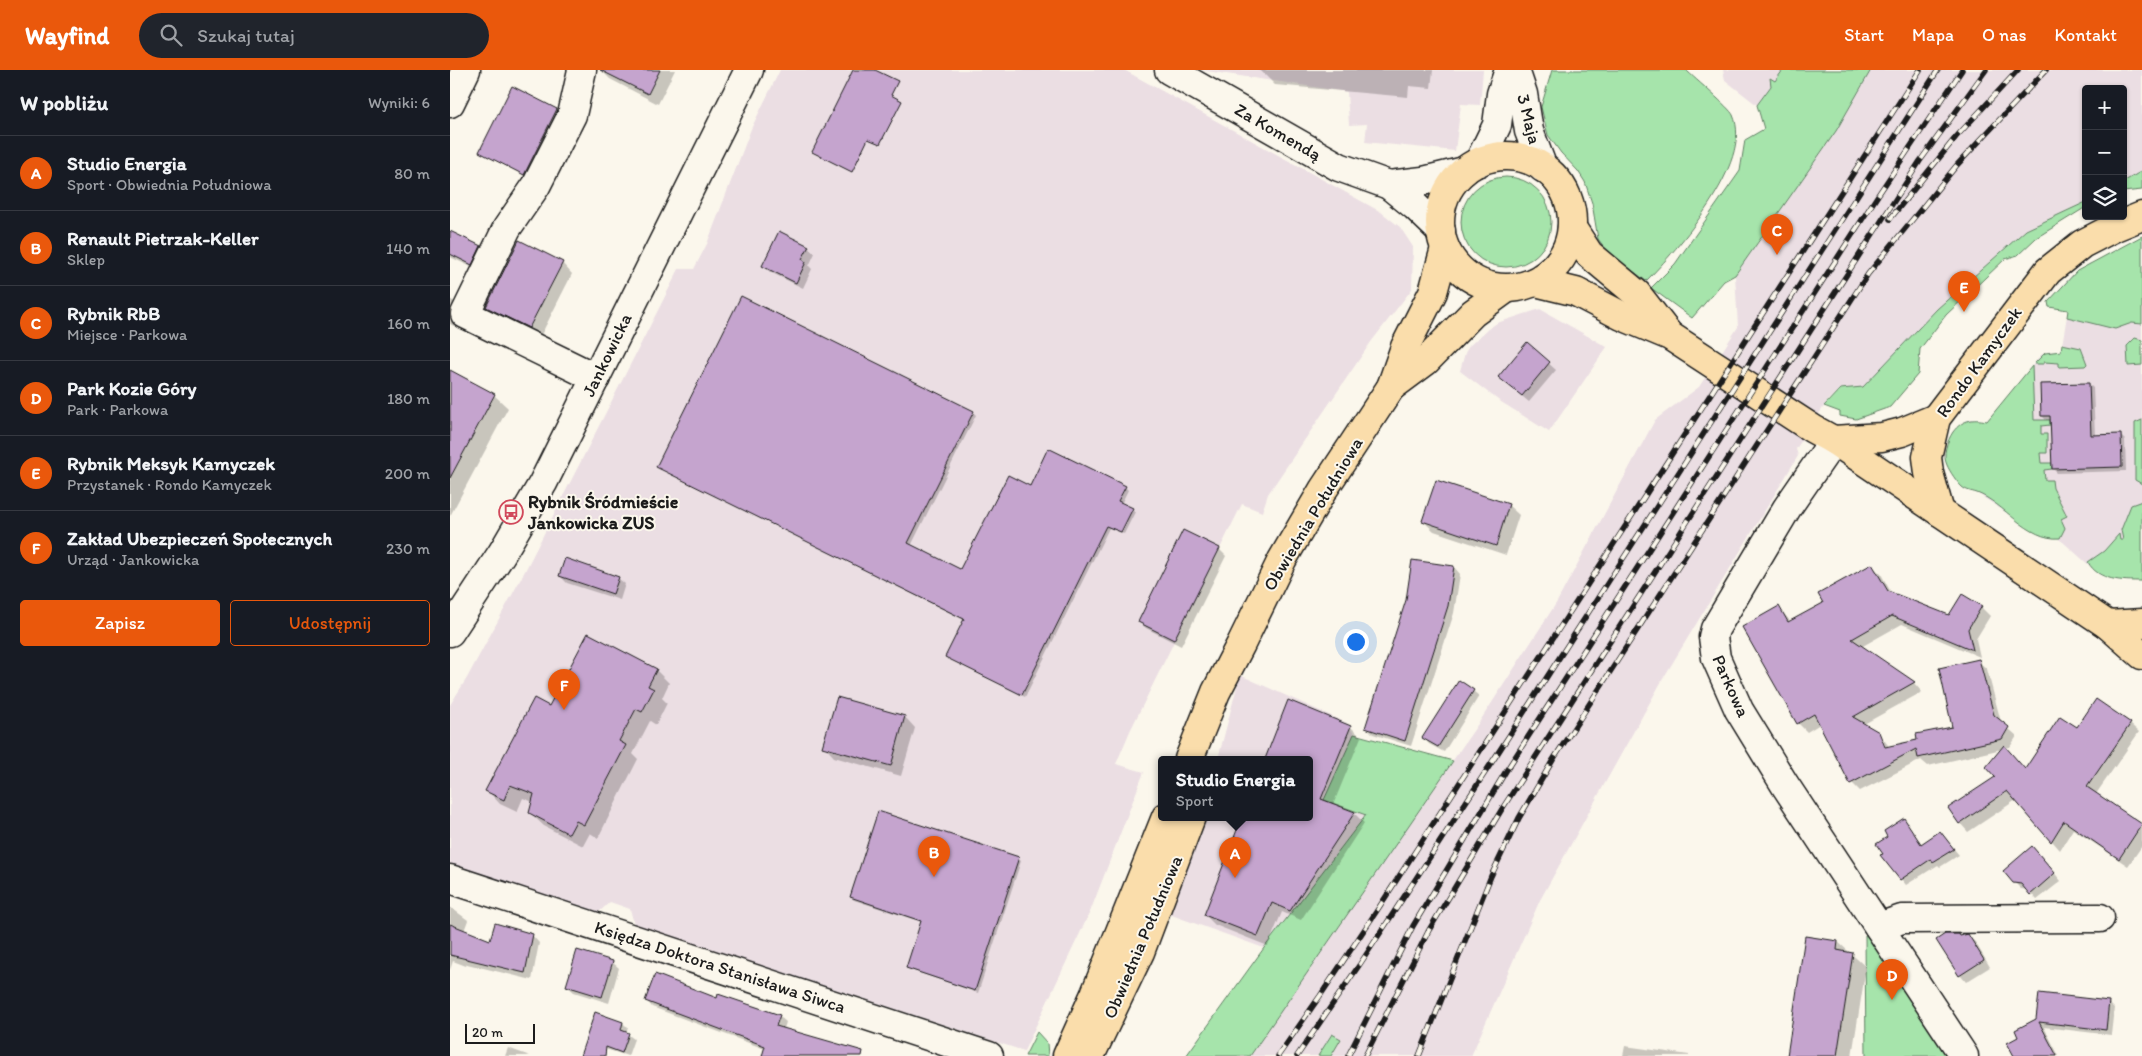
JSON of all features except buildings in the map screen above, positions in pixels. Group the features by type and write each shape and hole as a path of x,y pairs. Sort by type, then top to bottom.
{"main road":[{"path":"1502,157 1517,157 1543,168 1557,181 1567,196 1572,217 1572,228 1568,246 1558,264 1535,282 1506,289 1473,280 1455,264 1443,239 1440,216 1443,201 1451,186 1471,167 1502,157"},
{"name":"Rondo Kamyczek","path":"1940,512 1929,473 1927,457 1936,418 2048,271 2082,244 2142,216"},
{"path":"1572,228 1589,254 1637,294 1670,336"},
{"name":"Obwiednia Południowa","path":"1190,756 1216,692 1242,644 1282,560 1323,490 1391,387 1405,347 1433,292 1443,239"},
{"path":"1535,282 1576,292 1622,316 1670,336 1812,429 1833,440 2108,625 2142,656"},
{"name":"Obwiednia Południowa","path":"1391,387 1426,361 1459,325 1506,289"},
{"path":"1833,440 1882,438 1936,418"},
{"path":"2108,625 2142,623"},
{"name":"Obwiednia Południowa","path":"1209,756 1228,697 1242,644"},
{"name":"Obwiednia Południowa","path":"1067,1056 1096,994 1164,821"},
{"name":"Obwiednia Południowa","path":"1090,1056 1140,952 1189,821"}],"street":[{"path":"450,103 466,70"},
{"path":"582,70 572,115 536,186 507,228 465,314 596,378"},
{"name":"Jankowicka","path":"450,632 528,510 750,70"},
{"name":"Za Komendą","path":"1170,70 1339,167 1389,186 1415,206 1443,239"},
{"name":"3 Maja","path":"1471,167 1497,125 1501,94 1509,70"},
{"name":"3 Maja","path":"1515,70 1523,94 1529,131 1543,168"},
{"name":"Za Komendą","path":"1389,186 1424,181 1471,167"},
{"name":"Parkowa","path":"1833,440 1787,508 1715,629 1714,646 1720,670 1739,710 1785,785 1964,1056"},
{"name":"Księdza Doktora Stanisława Siwca","path":"450,880 989,1056"},
{"path":"1879,927 1902,919 2100,918"}],"shaded area":[{"path":"780,70 1124,70 1381,212 1400,227 1413,247 1412,289 1371,342 1268,494 1262,512 1242,504 1130,731 1116,764 1144,772 1090,912 1024,1051 634,924 630,909 610,902 599,912 450,864 450,705 467,678 525,571 679,269 694,269 707,244 751,129"},
{"path":"1200,70 1483,70 1480,105 1461,104 1455,151 1365,142 1367,124 1349,125 1347,92"},
{"path":"1723,70 1783,70 1775,81 1771,79 1771,86 1757,105 1725,80"},
{"path":"1871,70 2142,70 2142,171 2127,180 2127,85 2082,85 2082,204 2026,230 1937,309 1863,387 1840,389 1828,400 1796,449 1798,456 1664,677 1540,900 1471,1056 1331,1056 1332,1034 1318,1056 1250,1056 1482,718 1557,602 1655,420 1699,387 1738,327 1735,275 1836,131"},
{"path":"2090,263 2137,323 2142,324 2142,580 2119,580 2099,574 2057,538 2041,536 1977,493 1964,489 1946,463 1945,455 1948,443 1956,429 1971,419 1987,421 2041,355 2048,352 2061,351 2068,310 2049,307 2048,302 2071,276"},
{"path":"1540,309 1607,347 1549,432 1498,400 1460,371 1469,346 1488,329 1497,323"},
{"path":"1240,675 1347,723 1354,734 1324,800 1366,814 1264,948 1163,912 1197,821 1313,821 1313,756 1219,756"}],"green space":[{"path":"1552,70 1686,70 1733,115 1737,134 1733,156 1723,180 1693,227 1676,249 1646,281 1608,252 1598,239 1592,203 1585,182 1548,135 1541,107"},
{"path":"1783,70 1871,70 1836,131 1735,275 1724,281 1692,318 1651,288 1675,264 1740,171 1745,140 1764,129 1757,105 1771,86 1770,78 1775,81"},
{"path":"2142,171 2142,190 2127,192 2127,180"},
{"path":"1506,177 1515,178 1531,185 1543,197 1550,213 1550,231 1543,247 1531,259 1515,266 1506,267 1497,266 1481,259 1469,247 1462,231 1461,222 1462,213 1469,197 1481,185 1497,178"},
{"path":"2082,204 2082,209 2036,238 2018,255 2005,259 1946,315 1920,349 1918,374 1890,407 1856,419 1840,416 1840,412 1824,406 1840,389 1863,387 1937,309 2026,230"},
{"path":"2142,236 2142,324 2132,323 2115,329 2067,317 2068,310 2049,307 2048,302 2077,271"},
{"path":"2135,338 2142,340 2142,365 2128,366 2127,346"},
{"path":"2062,344 2081,348 2087,364 2085,366 2059,367 2059,363 2044,362 2044,364 2034,364 2045,353 2061,351"},
{"path":"2032,366 2034,420 2050,420 2050,425 2041,426 2041,434 2047,434 2047,453 2040,453 2041,463 2052,463 2052,469 2044,470 2045,480 2052,480 2053,488 2067,516 2061,519 2065,528 2060,538 2037,534 1987,498 1964,488 1948,468 1946,461 1947,444 1956,428 1968,421 1987,421"},
{"path":"2142,420 2142,484 2135,480 2135,423"},
{"path":"2142,501 2142,581 2112,579 2098,573 2088,562 2104,551 2119,534 2120,540 2123,540 2121,530 2131,505"},
{"path":"1354,734 1453,761 1250,1056 1186,1056 1264,948 1366,815 1324,800"},
{"path":"1865,935 1879,935 1950,1056 1866,1056"},
{"path":"1037,1032 1047,1043 1048,1056 1025,1056"},
{"path":"1332,1034 1341,1039 1331,1056 1318,1056"}],"railway":[{"path":"1278,1056 1376,912 1920,70"},
{"path":"1297,1056 1360,964 1494,759 1938,70"},
{"path":"1348,1056 1413,926 1506,771 1878,195 1962,70"},
{"path":"1365,1056 1429,930 1502,809 1920,161 1986,70"},
{"path":"1890,219 1956,137 2018,70"},
{"path":"1419,1056 1491,876 1519,818 1553,760 1868,274 1957,165 2046,70"}],"place":[{"name":"Rybnik RbB","path":"1777,255"},
{"name":"Rybnik Meksyk Kamyczek","path":"1964,312"},
{"name":"Rybnik Śródmieście Jankowicka ZUS","path":"511,512"},
{"name":"Zakład Ubezpieczeń Społecznych","path":"564,710"},
{"name":"Renault Pietrzak-Keller","path":"934,877"},
{"name":"Studio Energia","path":"1235,878"},
{"name":"Park Kozie Góry","path":"1892,1000"}]}
